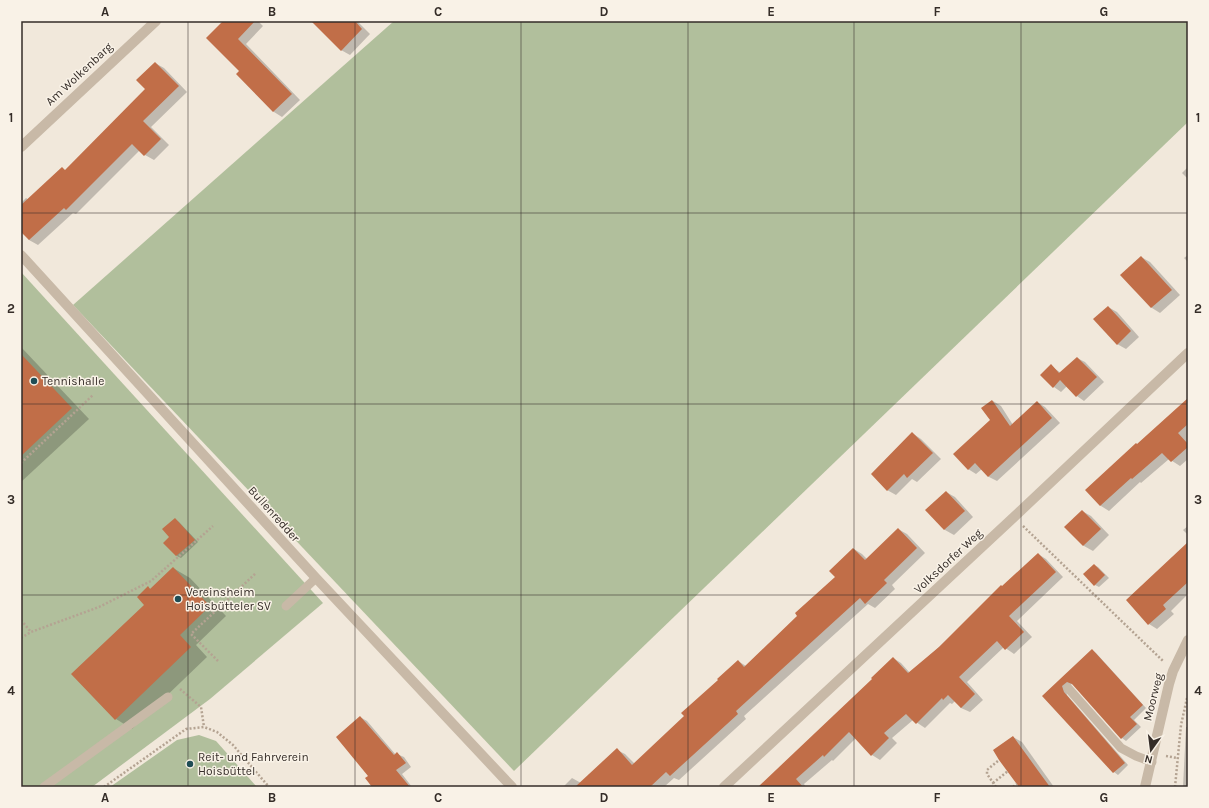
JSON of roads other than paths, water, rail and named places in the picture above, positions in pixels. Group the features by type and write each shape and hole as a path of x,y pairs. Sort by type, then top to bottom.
{"street":[{"name":"Am Wolkenbarg","path":"21,147 156,21"},
{"name":"Bullenredder","path":"21,255 316,578 512,787"},
{"name":"Volksdorfer Weg","path":"724,787 1188,353"},
{"name":"Moorweg","path":"1145,787 1152,762 1166,693 1173,671 1188,640"}],"lane":[{"path":"286,606 316,578"},
{"path":"1068,688 1121,748 1152,762"},
{"path":"44,787 168,696"}],"place":[{"name":"Tennishalle","path":"34,381"},
{"name":"Vereinsheim Hoisbütteler SV","path":"178,599"},
{"name":"Reit- und Fahrverein Hoisbüttel","path":"190,764"}]}
